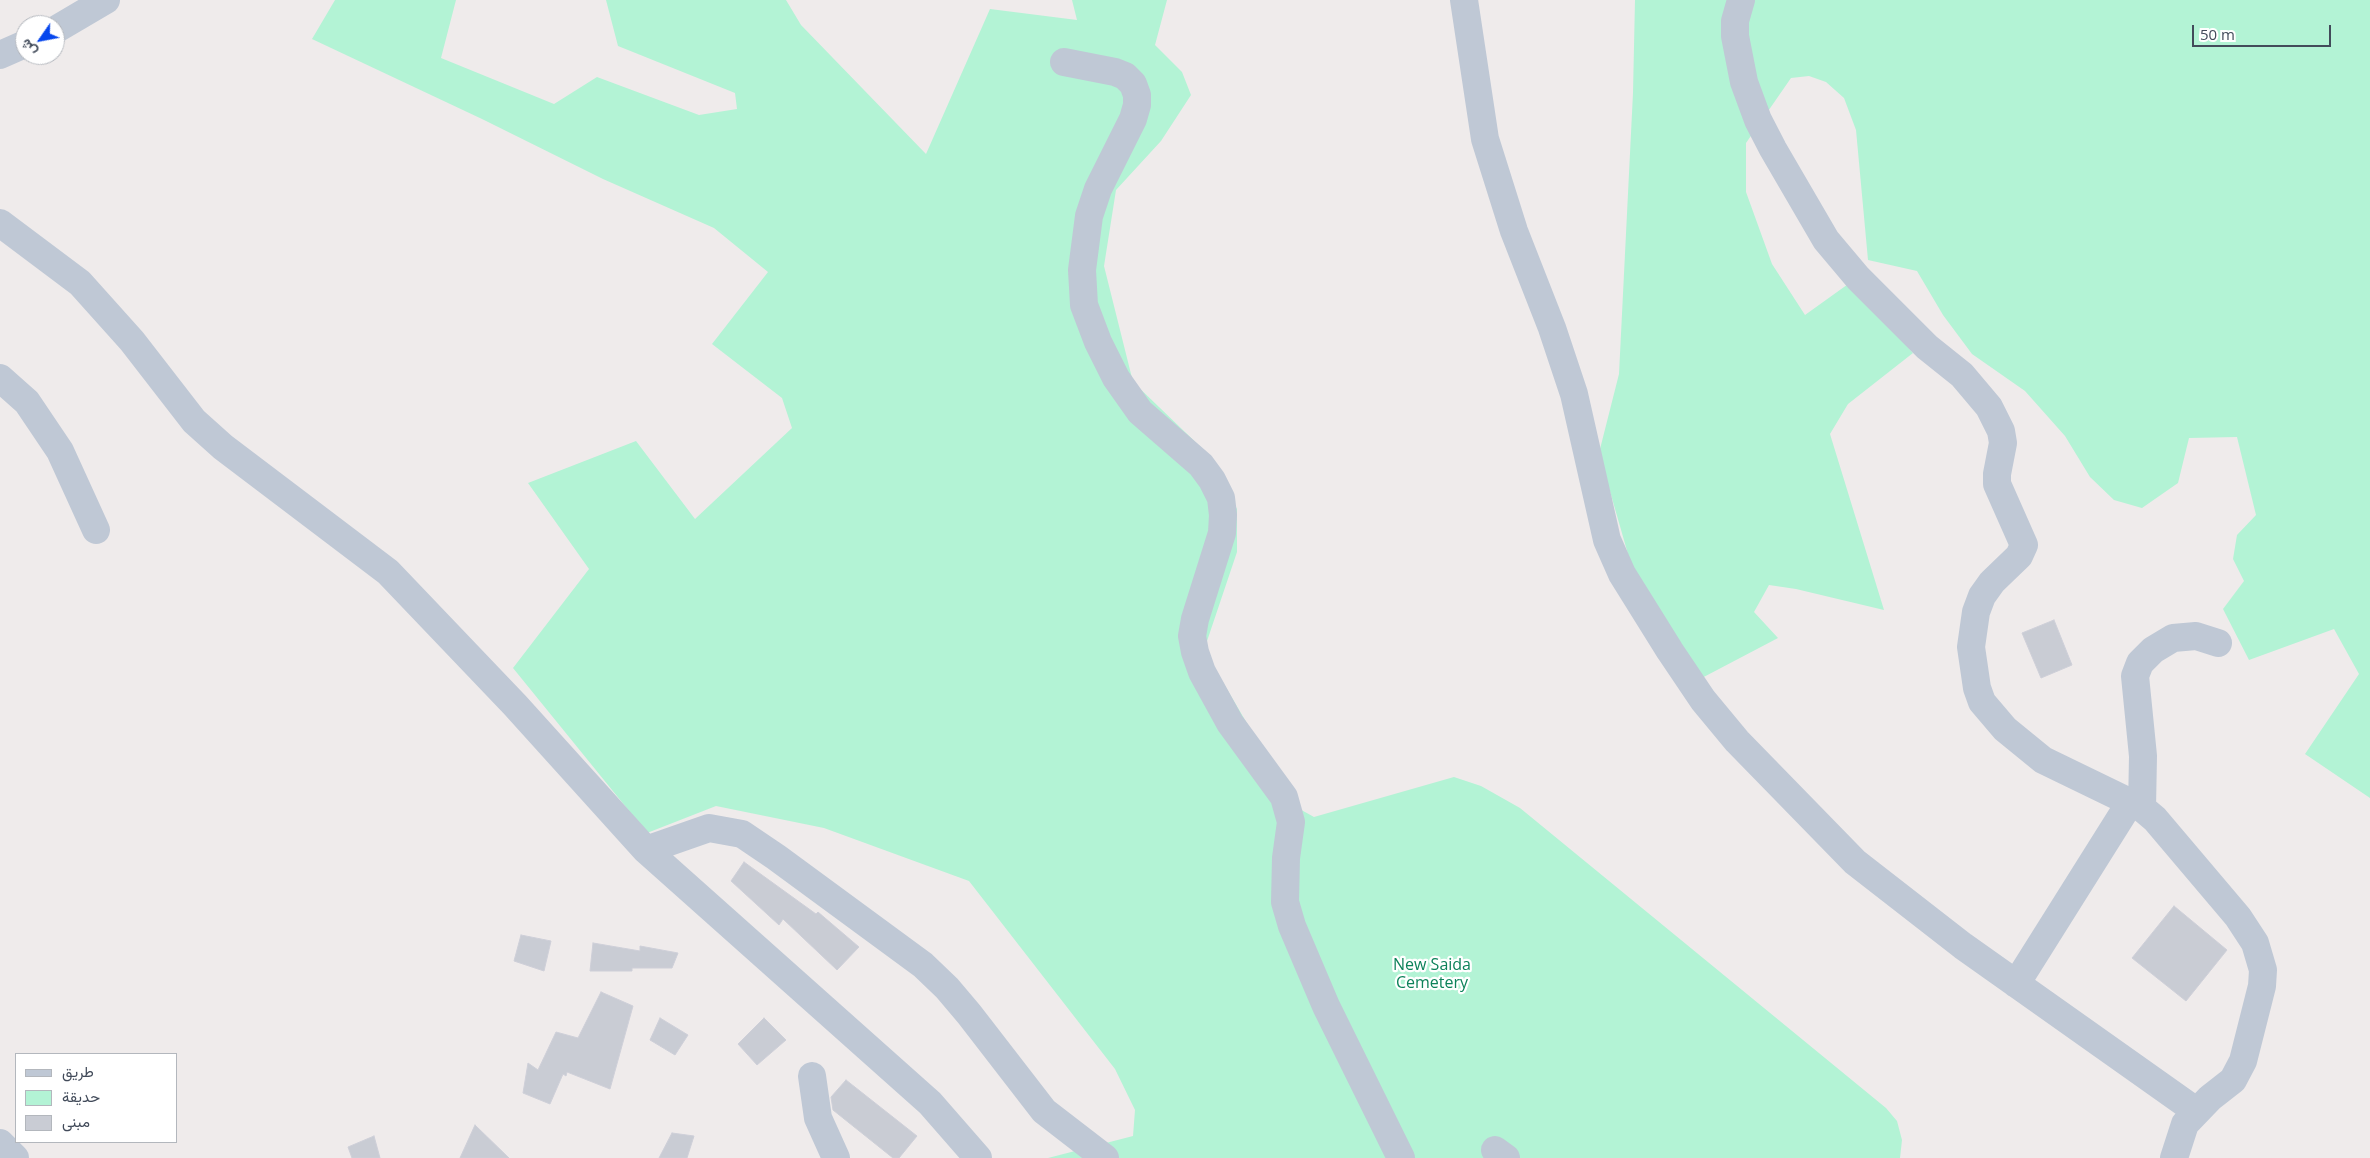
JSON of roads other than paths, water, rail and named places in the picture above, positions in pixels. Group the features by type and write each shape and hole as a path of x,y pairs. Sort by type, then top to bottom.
{"street":[{"path":"65,24 106,0"},
{"path":"1464,0 1485,140 1514,231 1552,328 1574,394 1607,540 1622,574 1702,700 1772,778 1855,862 1963,946 2196,1111"},
{"path":"1740,0 1735,36 1744,82 1758,120 1773,149 1826,240 1858,278 1927,347 1962,375 1989,406 2001,431 2003,443 1997,484 2024,546 2019,556 1992,582 1982,596 1976,612 1971,647 1977,688 1982,702 2005,729 2043,760 2137,804 2155,819 2238,917 2255,942 2263,970 2262,986 2238,1071 2225,1088 2196,1111 2185,1124 2174,1158"},
{"path":"0,55 15,48"},
{"path":"1064,62 1115,72 1125,76 1133,84 1137,95 1137,105 1133,119 1098,189 1089,216 1082,270 1084,305 1098,342 1116,378 1140,412 1165,436 1186,450 1201,465 1212,480 1220,498 1223,515 1222,533 1195,619 1192,636 1194,652 1202,672 1230,723 1284,796 1290,822 1286,858 1285,902 1292,926 1326,1006 1401,1158"},
{"path":"0,223 80,283 132,341 194,421 223,447 388,572 515,705 646,850 930,1103 978,1158"},
{"path":"0,378 26,402 60,451 96,530"},
{"path":"2016,984 2137,804 2143,756 2135,676 2140,663 2153,650 2173,638 2196,636 2218,643"},
{"path":"646,850 709,828 742,834 923,965 948,988 1044,1111 1105,1158"},
{"path":"812,1076 818,1118 836,1158"},
{"path":"0,1143 15,1158"}],"park label":[{"name":"New Saida Cemetery","path":"1432,974"}]}
